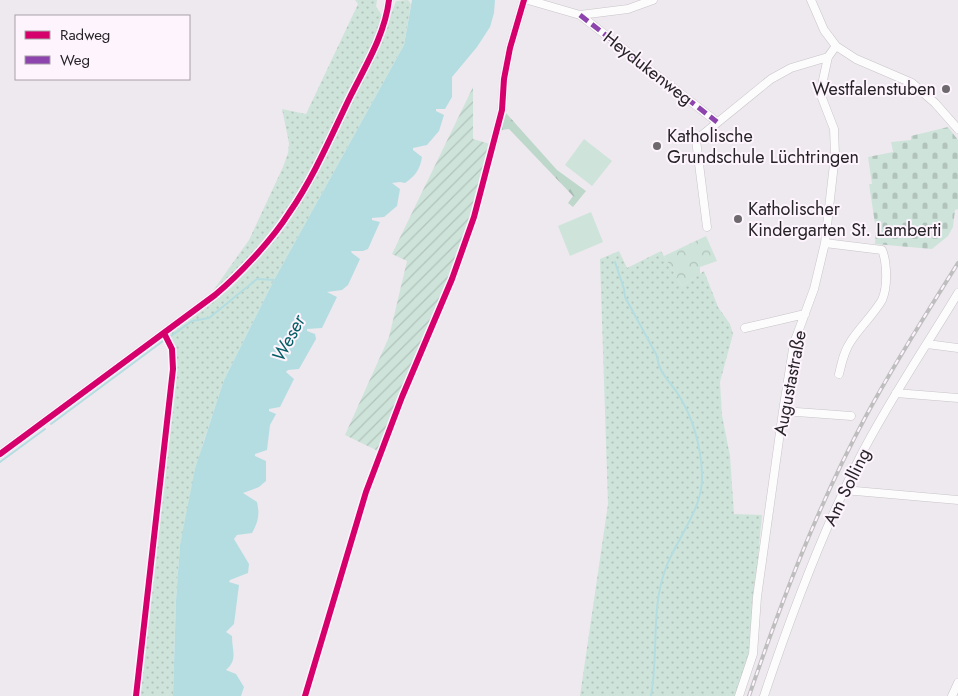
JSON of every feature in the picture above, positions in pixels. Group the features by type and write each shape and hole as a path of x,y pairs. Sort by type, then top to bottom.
{"street":[{"path":"0,454 215,295 229,283 261,248 289,214 311,176 375,48 385,22 390,0"},
{"path":"493,145 502,110 504,79 510,48 524,0"},
{"path":"528,0 580,15 628,9 653,0"},
{"path":"811,0 824,30 836,46 856,59 912,82 935,103 958,129"},
{"name":"Heydukenweg","path":"580,15 717,122"},
{"name":"Augustastraße","path":"739,696 753,654 757,597 794,343 814,289 825,243 835,155 834,129 822,98 823,80 828,57 836,46"},
{"path":"707,228 696,140 771,79 791,68 828,57"},
{"path":"825,243 882,250 886,258 886,280 882,298 850,342 842,358 839,374"},
{"name":"Am Solling","path":"764,696 804,584 859,458 896,393 958,293"},
{"path":"745,328 805,314"},
{"path":"927,344 958,348"},
{"path":"896,393 958,398"},
{"path":"783,411 851,416"},
{"path":"844,490 958,500"},
{"path":"952,696 958,682"}],"green space":[{"path":"355,0 377,0 376,7 382,19 377,35 305,181 286,213 236,273 210,295 249,240 283,167 289,143 282,109 306,114 358,4"},
{"path":"408,0 411,4 404,45 274,280 224,380 203,443 180,545 173,696 138,696 176,358 170,334 233,286 292,217 314,178 378,49 396,1"},
{"path":"473,87 473,139 490,144 468,227 444,291 378,451 345,435 389,337 407,261 392,254"},
{"path":"506,113 557,170 586,191 573,207 568,203 573,196 509,129 501,130"},
{"path":"948,127 958,140 958,209 955,210 953,227 948,236 932,249 875,244 876,230 869,184 872,184 868,157 893,152 891,142 911,140 911,136"},
{"path":"584,139 612,161 592,186 565,165"},
{"path":"591,212 603,242 570,256 558,226"},
{"path":"706,236 717,261 700,267 700,274 682,286 664,256"},
{"path":"619,251 627,268 661,251 682,286 704,271 718,307 730,324 733,334 720,382 722,415 730,456 734,514 762,515 749,654 735,696 580,696 608,504 600,259"}],"water":[{"name":"Weser","path":"412,0 495,0 494,13 490,27 477,47 452,77 452,97 445,109 436,109 436,111 444,115 439,131 427,145 413,148 422,157 418,169 405,183 392,183 400,189 397,206 384,217 372,218 372,220 380,222 368,249 351,251 360,259 348,285 342,290 327,292 337,297 322,328 307,329 307,331 315,334 316,339 299,369 286,372 294,379 280,407 269,409 269,411 276,414 270,425 267,450 255,454 255,456 266,461 266,481 259,487 243,493 257,502 257,522 252,533 237,535 234,539 249,564 248,573 229,582 239,585 234,624 226,632 232,636 233,659 226,670 236,674 244,687 241,696 173,696 180,545 195,469 224,380 274,280 404,45"}],"waterway":[{"path":"615,262 625,297 657,356 662,372 688,412 698,443 702,474 699,498 690,521 667,565 658,597 651,696"},
{"path":"171,336 192,321 209,318 257,279 274,280"},
{"path":"51,424 163,341"},
{"path":"0,462 45,429"}],"railway":[{"path":"749,696 774,624 832,484 888,377 958,263"}],"marked path":[{"path":"580,15 717,122"}],"cycle path":[{"path":"0,454 215,295 265,245 307,185 374,49 387,13 389,0"},
{"path":"305,696 366,492 402,397 452,279 474,217 502,110 504,79 510,48 524,0"},
{"path":"136,696 173,369 172,349 164,333"}],"place":[{"name":"Westfalenstuben","path":"946,89"},
{"name":"Katholische Grundschule Lüchtringen","path":"657,146"},
{"name":"Katholischer Kindergarten St. Lamberti","path":"738,219"}]}
